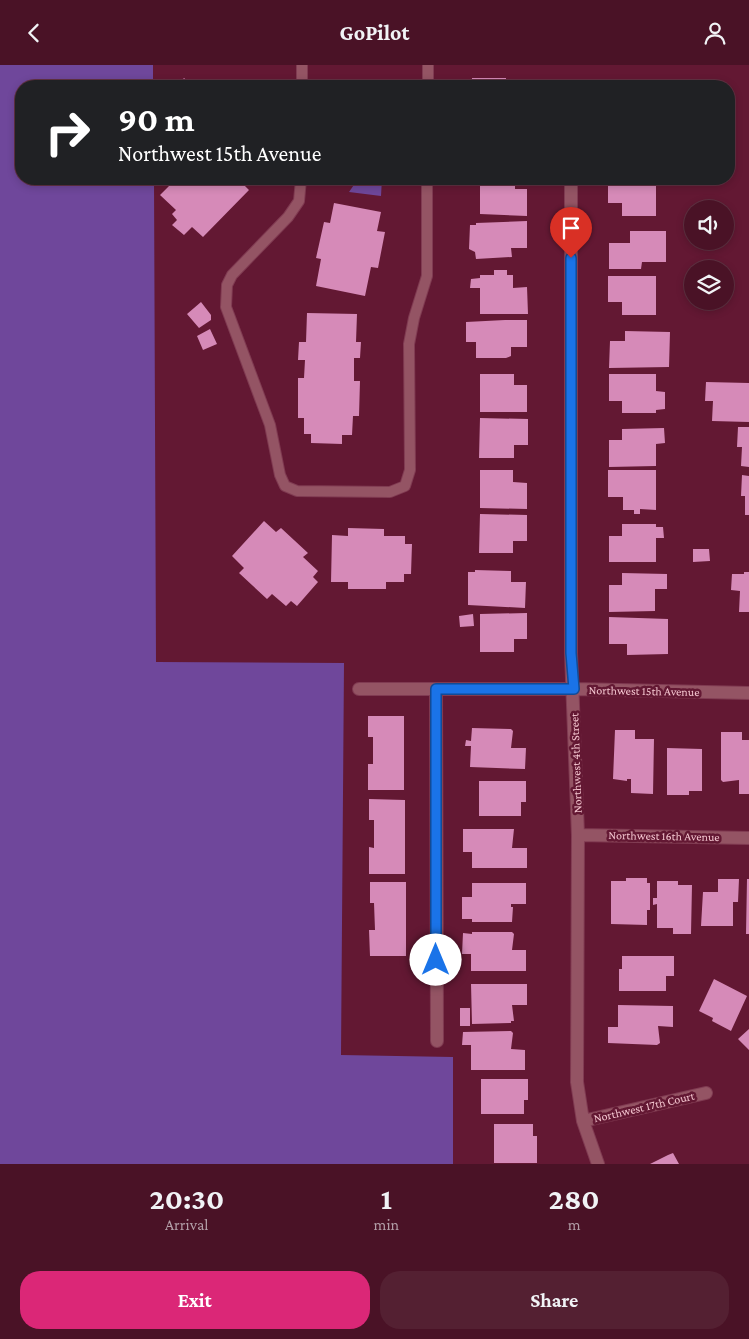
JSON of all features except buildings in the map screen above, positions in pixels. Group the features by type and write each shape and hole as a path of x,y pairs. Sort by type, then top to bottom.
{"street":[{"name":"Northwest 4th Street","path":"571,185 571,653 574,689 578,835 576,1041 578,1082 583,1121 598,1164"},
{"name":"Northwest 15th Avenue","path":"359,689 574,689 749,693"},
{"path":"436,689 437,1041"},
{"name":"Northwest 16th Avenue","path":"578,835 749,838"},
{"name":"Northwest 17th Court","path":"583,1121 706,1093"}],"lane":[{"path":"302,65 302,80"},
{"path":"428,65 428,80"},
{"path":"300,185 298,201 288,217 232,275 227,285 226,307 270,425 280,475 285,486 297,491 390,492 405,486 410,470 409,344 414,318 427,276 427,185"}],"shaded area":[{"path":"0,65 153,65 153,80 15,80 15,185 154,185 156,662 344,663 341,1055 453,1057 453,1164 0,1164"},
{"path":"354,185 382,185 381,196 349,192"}],"route":[{"path":"436,960 436,689 574,689 571,653 571,258"}]}
